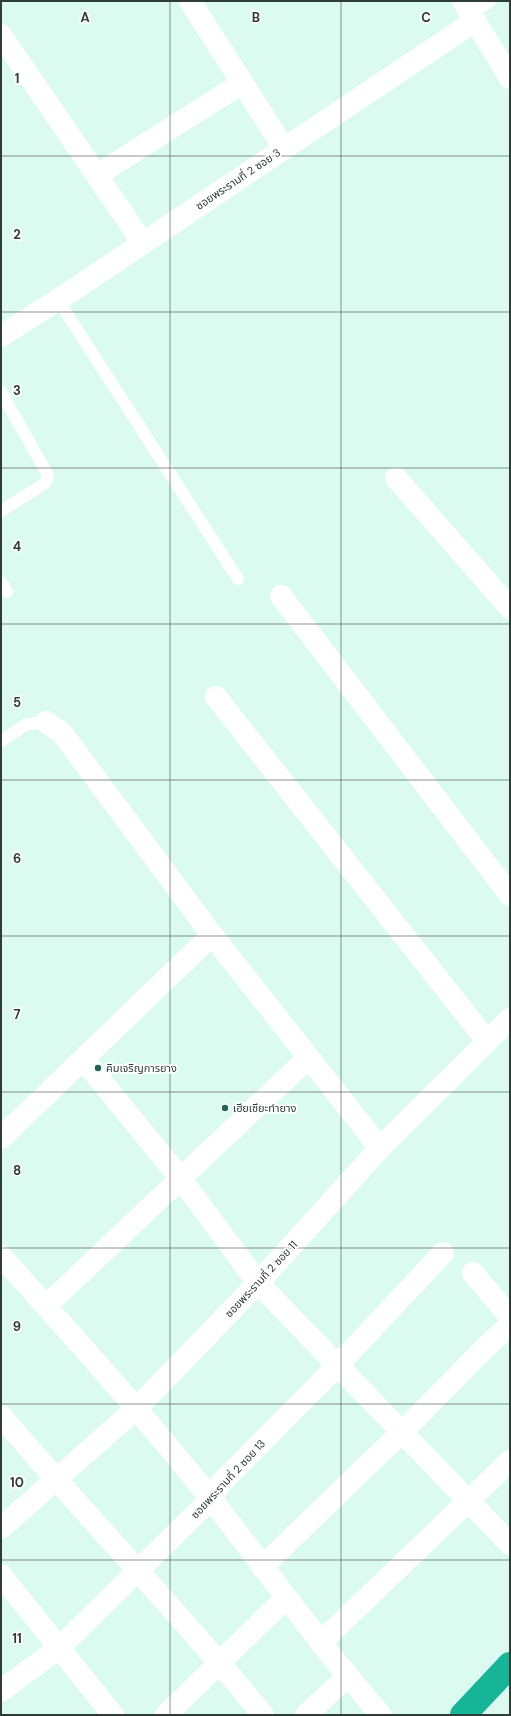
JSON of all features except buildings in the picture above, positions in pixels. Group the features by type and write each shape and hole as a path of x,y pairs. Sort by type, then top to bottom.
{"street":[{"path":"190,1 284,148"},
{"path":"470,12 510,78"},
{"name":"ซอยพระรามที่ 2 ซอย 3","path":"1,336 58,300 284,148 470,12"},
{"path":"1,35 143,243"},
{"path":"97,175 242,83"},
{"path":"396,478 510,608"},
{"path":"281,596 510,895"},
{"path":"216,697 487,1041"},
{"path":"46,722 62,733 212,935 380,1148"},
{"path":"1,1138 212,935"},
{"name":"ซอยพระรามที่ 2 ซอย 11","path":"1,1528 137,1408 258,1283 380,1148 510,1019"},
{"path":"46,1306 308,1058"},
{"path":"83,1059 181,1179 258,1283 510,1544"},
{"name":"ซอยพระรามที่ 2 ซอย 13","path":"1,1691 60,1648 211,1499 221,1483 338,1365 443,1253"},
{"path":"1,1256 137,1408 211,1499 320,1643 381,1715"},
{"path":"473,1273 510,1317"},
{"path":"262,1567 510,1325"},
{"path":"1,1416 55,1480 220,1662 263,1715"},
{"path":"320,1643 510,1461"},
{"path":"1,1575 113,1715"},
{"path":"166,1715 286,1598"},
{"path":"306,1715 347,1676"}],"lane":[{"path":"470,12 490,1"},
{"path":"58,300 238,579"},
{"path":"1,392 48,475 44,484 1,511"},
{"path":"1,741 27,724 46,722"}],"waterway":[{"path":"463,1715 510,1665"}],"place":[{"name":"คิมเจริญการยาง","path":"98,1068"},
{"name":"เฮียเซียะทำยาง","path":"225,1108"}]}
